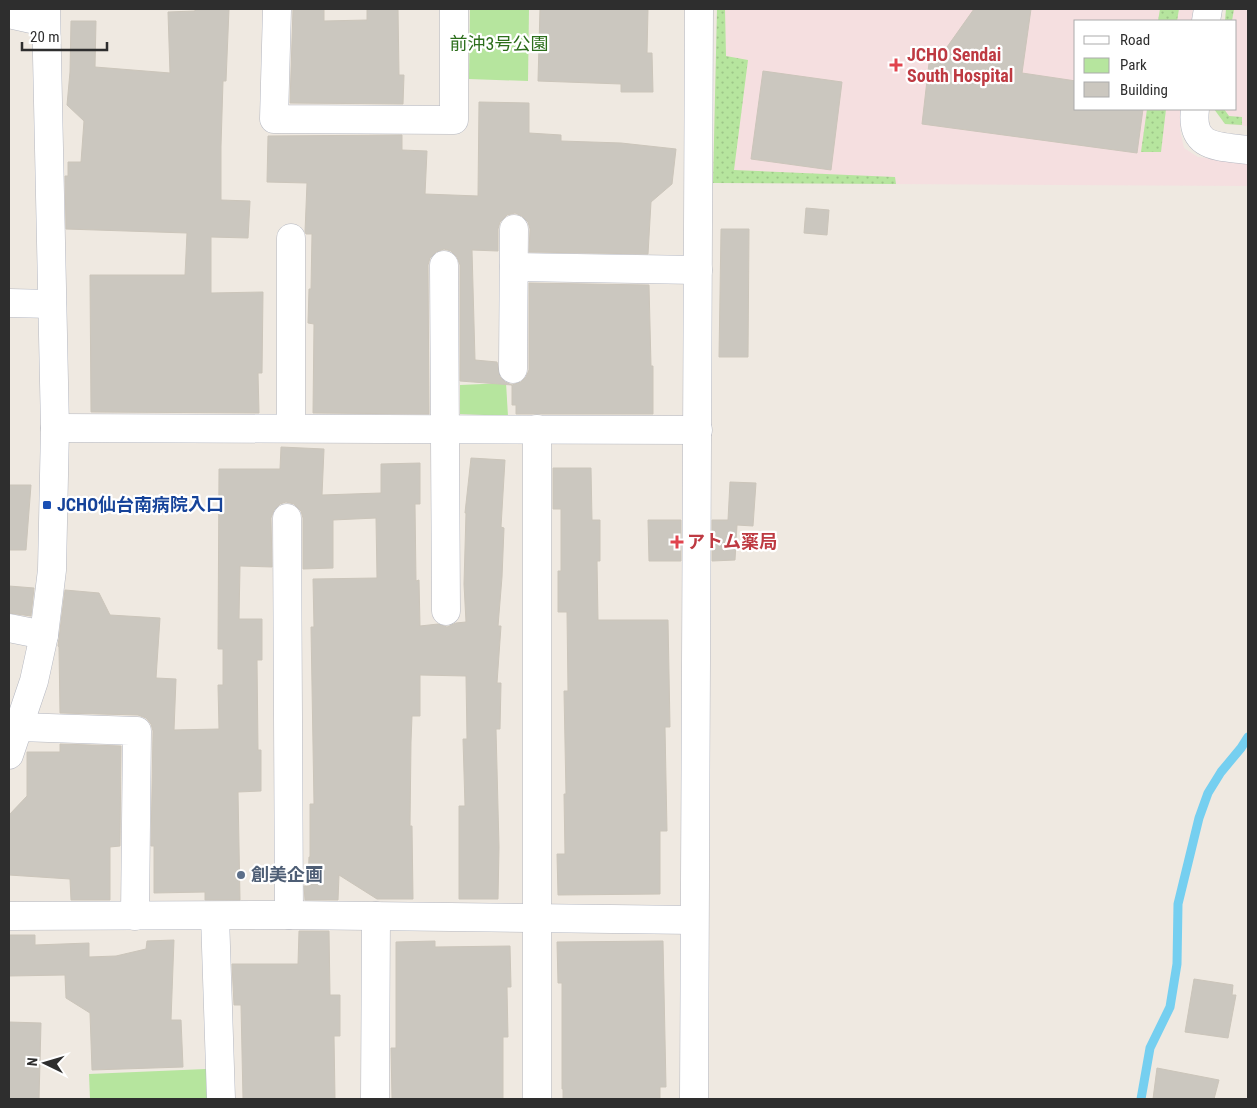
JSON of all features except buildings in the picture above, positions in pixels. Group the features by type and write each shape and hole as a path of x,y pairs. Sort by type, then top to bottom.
{"street":[{"path":"277,9 274,120 454,120 454,9"},
{"path":"694,1099 699,9"},
{"path":"9,14 45,15 55,428 52,570 44,635 34,681 9,755"},
{"path":"1195,110 1195,128 1200,138 1210,145 1248,150"},
{"path":"513,369 514,229"},
{"path":"291,238 291,428"},
{"path":"444,265 446,612"},
{"path":"514,267 698,270"},
{"path":"9,303 52,304"},
{"path":"55,428 698,430"},
{"path":"537,428 537,1099"},
{"path":"287,518 289,916"},
{"path":"9,628 44,635"},
{"path":"19,727 136,731 135,916"},
{"path":"9,916 376,916 694,920"},
{"path":"215,916 221,1099"},
{"path":"375,1099 376,916"}],"shaded area":[{"name":"JCHO Sendai South Hospital","path":"717,9 1193,9 1192,20 1074,20 1074,110 1182,110 1180,130 1184,148 1198,157 1248,163 1248,186 713,183"},
{"path":"1226,9 1248,9 1248,126 1225,124 1215,110 1237,110 1237,20 1225,20"}],"green space":[{"name":"前沖3号公園","path":"470,9 529,9 528,81 469,79"},
{"path":"717,9 725,9 726,56 748,60 734,170 895,177 896,184 713,183"},
{"path":"1160,9 1179,9 1177,20 1158,20"},
{"path":"1226,9 1234,9 1232,20 1225,20"},
{"path":"1147,110 1166,110 1161,152 1141,152"},
{"path":"1215,110 1225,110 1229,116 1242,117 1242,125 1225,124"},
{"path":"506,383 508,416 460,414 460,385"},
{"path":"206,1069 208,1096 206,1099 90,1099 89,1074"}],"waterway":[{"path":"1141,1099 1150,1048 1170,1007 1177,964 1178,904 1199,818 1208,793 1221,772 1248,737"}],"place":[{"name":"JCHO Sendai South Hospital","path":"896,65"},
{"name":"JCHO仙台南病院入口","path":"47,505"},
{"name":"アトム薬局","path":"677,542"},
{"name":"創美企画","path":"241,875"}]}
